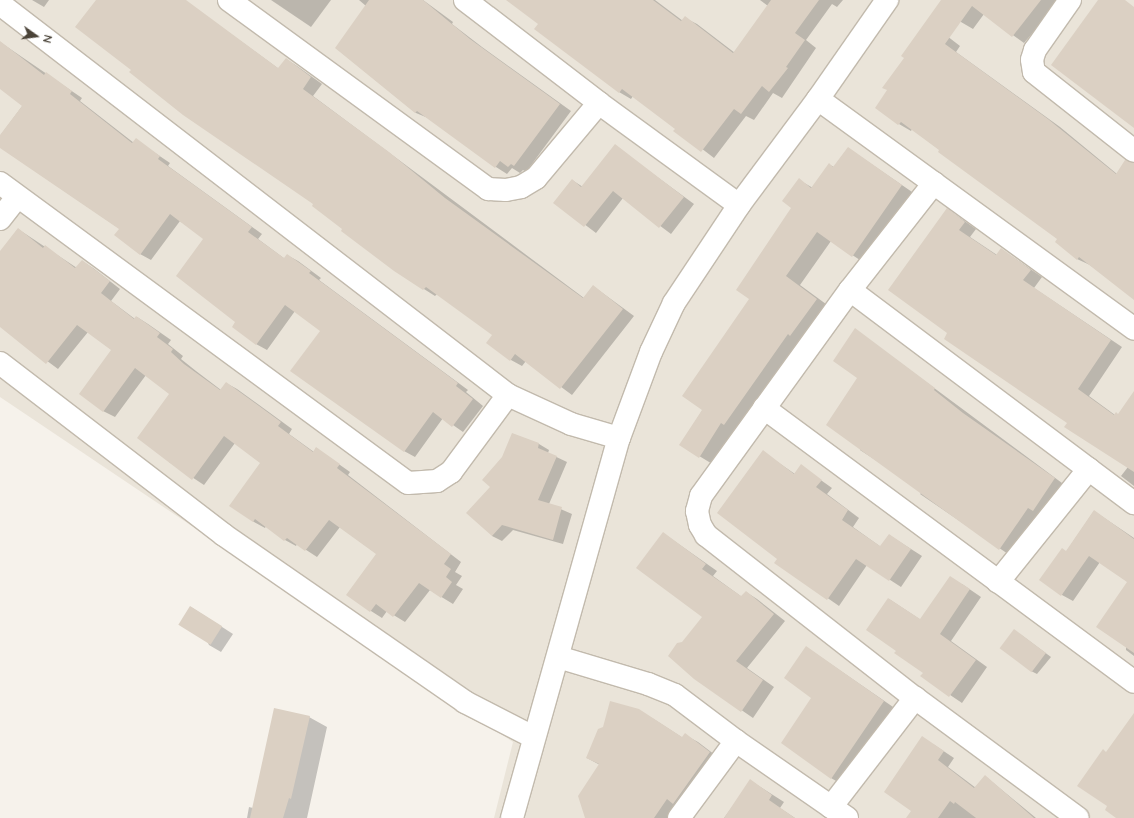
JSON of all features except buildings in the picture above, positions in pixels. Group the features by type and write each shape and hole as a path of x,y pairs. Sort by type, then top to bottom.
{"street":[{"path":"229,0 488,189 506,190 522,187 536,178 599,102"},
{"path":"465,0 739,206"},
{"path":"512,818 533,737 558,657 618,438 651,352 674,303 739,206 818,99 887,0"},
{"path":"1070,0 1035,50 1032,60 1034,72 1134,151"},
{"path":"0,4 508,395 571,424 618,438"},
{"path":"818,99 1134,329"},
{"path":"0,183 17,197 408,483 437,481 451,472 508,395"},
{"path":"934,183 850,290 701,496 697,511 700,525 706,535 915,698 1078,818"},
{"path":"0,219 17,197"},
{"path":"850,290 1134,504"},
{"path":"0,363 224,535 465,702 533,737"},
{"path":"764,408 1134,682"},
{"path":"998,582 1089,470"},
{"path":"558,657 648,684 675,695 736,741 839,812 915,698"},
{"path":"679,818 736,741"}],"shaded area":[{"path":"0,0 1134,0 1134,818 494,818 513,742 0,397"}]}
